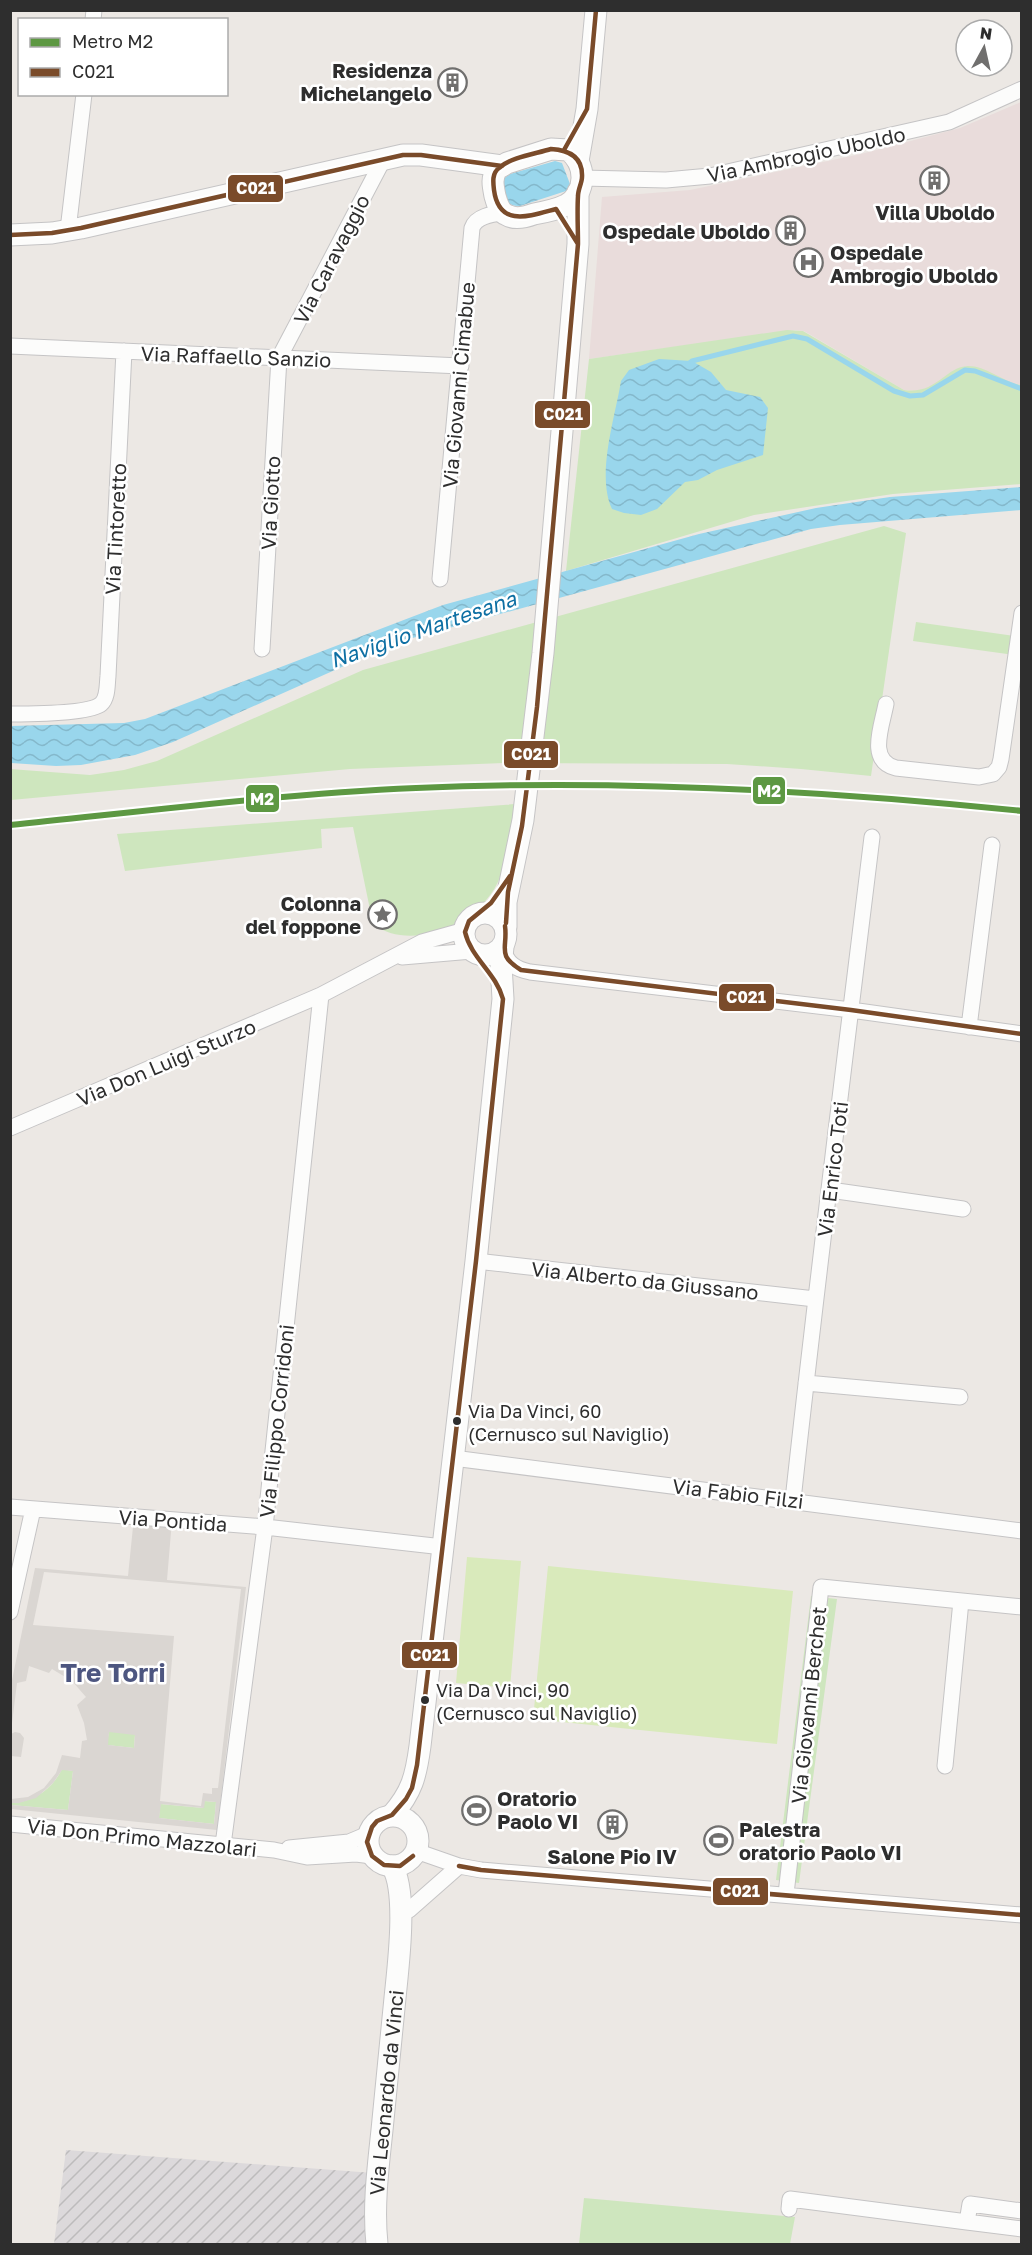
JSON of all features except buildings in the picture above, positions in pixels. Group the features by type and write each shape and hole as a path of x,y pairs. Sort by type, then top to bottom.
{"street":[{"path":"497,174 496,201 503,213 514,218 556,209 569,202 587,110 596,10"},
{"name":"Via Ambrogio Uboldo","path":"575,170 688,179 949,122 1022,89"},
{"path":"68,230 84,96"},
{"path":"10,235 32,235 68,230 403,155 421,155 468,162 497,174 551,149 575,170 578,244 543,652 523,820 505,910 501,1015 476,1261 417,1765 412,1788 406,1798 392,1815 377,1821 368,1834 372,1856 384,1865 392,1866 407,1862 415,1854 418,1844 414,1819 419,1789 417,1765"},
{"name":"Via Caravaggio","path":"279,358 382,160"},
{"path":"556,209 578,244"},
{"name":"Via Giovanni Cimabue","path":"440,579 473,224 489,215 503,213"},
{"name":"Via Raffaello Sanzio","path":"10,346 461,366"},
{"name":"Via Tintoretto","path":"10,714 76,711 100,705 106,693 124,351"},
{"name":"Via Giotto","path":"262,649 279,358"},
{"path":"886,704 879,751 881,761 885,764 896,768 974,777 993,774 999,767 1001,759 1019,647 1022,613"},
{"name":"Via Enrico Toti","path":"793,1500 814,1304 830,1190 872,837"},
{"path":"969,1027 992,845"},
{"path":"502,988 466,943 465,930 469,920 490,905 510,876"},
{"path":"480,914 496,915 504,937 506,957 514,966 530,972 851,1010 1022,1034"},
{"name":"Via Don Luigi Sturzo","path":"10,1128 321,995 423,942 465,930"},
{"path":"390,958 474,952 490,955 504,937"},
{"name":"Via Filippo Corridoni","path":"223,1845 265,1527 321,995"},
{"path":"830,1190 963,1209"},
{"name":"Via Alberto da Giussano","path":"476,1261 814,1304"},
{"path":"806,1383 960,1397"},
{"name":"Via Fabio Filzi","path":"453,1458 1022,1531"},
{"name":"Via Pontida","path":"10,1507 265,1527 443,1546"},
{"path":"10,1612 33,1509"},
{"name":"Via Giovanni Berchet","path":"786,1894 821,1587 962,1601"},
{"path":"945,1766 962,1601 1022,1606"},
{"path":"392,1815 402,1817 416,1829"},
{"name":"Via Don Primo Mazzolari","path":"10,1824 274,1850 307,1857 338,1857 356,1854 372,1856"},
{"name":"Via Don Primo Mazzolari","path":"274,1850 349,1842 368,1834"},
{"path":"415,1854 459,1866 493,1871 1022,1915"},
{"name":"Via Leonardo da Vinci","path":"400,1943 409,1910 415,1854"},
{"name":"Via Leonardo da Vinci","path":"377,2244 375,2210 400,1943 399,1887 392,1866"},
{"path":"409,1910 459,1866"},
{"path":"789,2209 790,2199 1022,2229"},
{"path":"967,2222 970,2204 1022,2211"}],"shaded area":[{"name":"Ospedale Ambrogio Uboldo","path":"1021,102 1021,385 958,369 927,389 904,390 804,331 795,330 589,359 602,197 690,190 861,154 960,128"},
{"path":"134,1517 172,1520 167,1580 246,1587 217,1830 11,1809 11,1805 68,1810 73,1771 62,1770 53,1783 36,1798 19,1803 11,1803 11,1799 28,1797 44,1788 56,1773 62,1755 80,1758 82,1741 87,1740 77,1705 86,1697 72,1681 52,1669 49,1673 29,1666 26,1681 17,1683 11,1731 11,1685 35,1568 128,1576","holes":["44,1572 241,1589 218,1788 212,1788 212,1794 203,1793 201,1806 160,1801 174,1636 33,1625","109,1732 135,1735 134,1748 108,1745","205,1801 216,1802 214,1824 159,1818 161,1804 204,1808"]},
{"path":"20,1733 24,1738 21,1757 11,1756 11,1734"},
{"path":"66,2150 373,2173 373,2244 54,2244"}],"green space":[{"path":"787,330 803,331 904,390 915,390 932,385 953,371 968,366 982,369 1021,385 1021,484 893,494 754,515 566,571 589,359"},
{"path":"884,526 906,533 871,776 727,764 504,763 350,769 11,800 10,769 90,775 124,770 157,761 363,670"},
{"path":"916,622 1021,637 1021,656 913,641"},
{"path":"515,804 503,869 492,893 479,908 463,920 445,929 407,936 389,932 373,924 353,827 321,829 322,848 125,871 117,834"},
{"path":"467,1557 521,1561 510,1688 456,1683"},
{"path":"548,1566 793,1591 777,1744 533,1719"},
{"path":"811,1596 837,1599 799,1883 776,1880"},
{"path":"109,1731 135,1734 134,1748 107,1745"},
{"path":"62,1769 73,1771 68,1810 11,1805 11,1803 41,1794 53,1783"},
{"path":"204,1801 216,1802 214,1824 159,1818 160,1804 203,1808"},
{"path":"584,2198 795,2217 790,2244 579,2244"}],"water":[{"path":"555,161 562,163 570,184 566,191 520,206 514,206 507,201 503,179 510,174"},
{"path":"659,359 692,361 711,372 726,390 760,397 768,408 763,455 717,470 698,480 685,482 657,509 641,515 624,513 612,509 606,480 608,446 621,381 629,370"},
{"name":"Naviglio Martesana","path":"1021,487 1021,510 811,529 398,642 173,742 135,755 81,765 11,763 10,726 124,723 145,719 443,605 699,534 816,508 890,497"}],"waterway":[{"path":"688,364 692,361 793,336 807,339 894,391 910,396 923,395 965,370 975,371 1022,389"}],"metro line":[{"name":"M2","path":"10,825 315,794 492,786 719,788 871,797 1022,811"}],"transit line":[{"name":"C021","path":"564,150 587,109 596,10"},
{"name":"C021","path":"551,149 569,153 577,159 582,170 578,196 578,244 556,209 517,216 509,215 497,202 493,181 497,170 517,158 551,149"},
{"name":"C021","path":"10,235 52,233 81,228 403,155 421,155 502,166"},
{"name":"C021","path":"506,923 508,892 522,826 537,707 578,244"},
{"name":"C021","path":"413,1856 400,1866 384,1865 372,1856 367,1842 372,1827 377,1821 392,1815 406,1799 412,1788 417,1765 476,1261 503,999 495,981 472,950 465,932 469,921 491,903 510,876"},
{"name":"C021","path":"505,926 506,955 508,960 521,970 851,1010 1022,1034"},
{"name":"C021","path":"459,1866 481,1870 1022,1915"}],"place":[{"name":"Residenza Michelangelo","path":"453,82"},
{"name":"Villa Uboldo","path":"935,181"},
{"name":"Ospedale Uboldo","path":"791,231"},
{"name":"Ospedale Ambrogio Uboldo","path":"809,263"},
{"name":"Colonna del foppone","path":"382,914"},
{"name":"Via Da Vinci, 60 (Cernusco sul Naviglio)","path":"457,1421"},
{"name":"Via Da Vinci, 90 (Cernusco sul Naviglio)","path":"425,1700"},
{"name":"Oratorio Paolo VI","path":"476,1810"},
{"name":"Salone Pio IV","path":"612,1825"},
{"name":"Palestra oratorio Paolo VI","path":"718,1841"}],"district":[{"name":"Tre Torri","path":"113,1672"}]}
